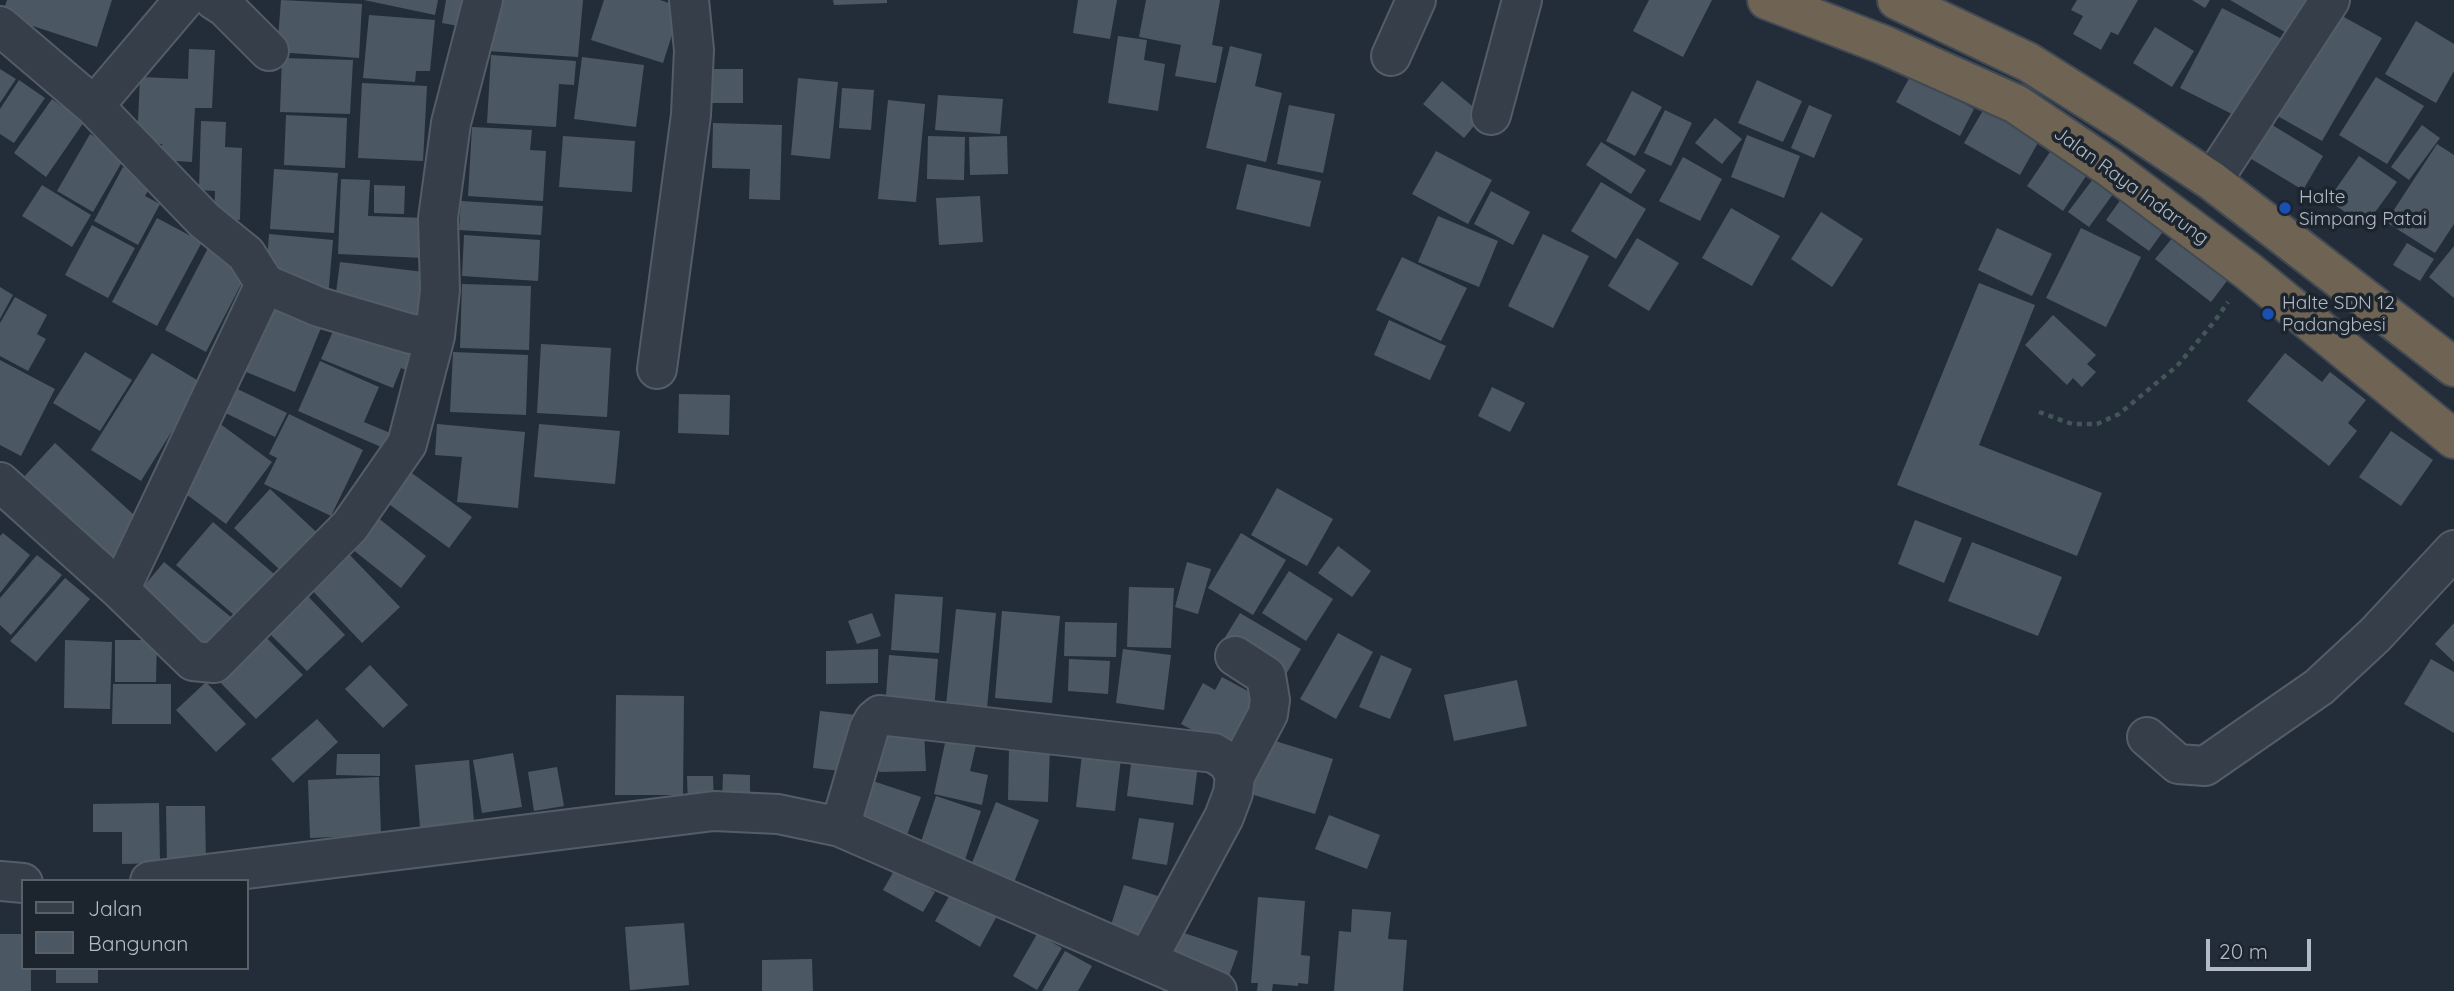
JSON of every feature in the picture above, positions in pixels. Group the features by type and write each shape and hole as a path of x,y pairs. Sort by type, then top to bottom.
{"highway":[{"name":"Jalan Raya Indarung","path":"1767,0 1884,45 2016,104 2109,167 2450,427"},
{"path":"1897,0 2028,62 2212,181 2454,367"}],"street":[{"path":"94,107 184,0"},
{"path":"214,0 225,7 269,51"},
{"path":"0,482 120,590 193,661 214,663 350,526 407,444 435,336 440,290 438,218 451,123 483,0"},
{"path":"657,369 691,115 694,50 689,0"},
{"path":"1391,56 1416,0"},
{"path":"1491,115 1522,0"},
{"path":"2212,181 2323,11"},
{"path":"0,26 94,107 204,220 246,254 265,284 319,307 411,334 435,336"},
{"path":"120,590 265,284"},
{"path":"2147,737 2178,764 2205,766 2319,687 2375,635 2454,550"},
{"path":"1147,960 1224,817 1233,793 1235,776 1268,715 1270,699 1266,676 1235,656"},
{"path":"840,827 869,729 880,715 1214,753 1228,762 1235,776"},
{"path":"166,879 713,811 778,814 840,827 1217,991"},
{"path":"0,881 21,883"}],"path":[{"path":"2039,412 2072,424 2097,424 2119,414 2177,366 2214,322 2248,271"}],"building":[{"path":"7,0 112,0 97,47 2,16"},
{"path":"281,0 362,4 359,58 277,52"},
{"path":"364,0 438,0 435,15"},
{"path":"446,0 468,0 464,27 442,23"},
{"path":"491,0 583,0 578,57 487,51"},
{"path":"604,0 660,0 681,7 663,63 591,40"},
{"path":"833,0 887,0 887,3 834,5"},
{"path":"1078,0 1117,0 1110,39 1073,33"},
{"path":"1146,0 1220,0 1212,45 1223,47 1216,83 1175,76 1181,45 1139,37"},
{"path":"1649,0 1712,0 1683,57 1633,31"},
{"path":"2077,0 2138,0 2118,35 2111,32 2101,50 2073,34 2083,16 2071,10"},
{"path":"2192,0 2210,0 2205,8"},
{"path":"2230,0 2311,0 2290,35"},
{"path":"2222,8 2280,38 2238,117 2180,88"},
{"path":"2333,11 2382,38 2322,141 2274,114"},
{"path":"369,15 435,20 430,71 416,71 415,82 363,78"},
{"path":"2416,21 2454,44 2454,71 2436,103 2385,74"},
{"path":"2155,27 2194,51 2172,87 2133,63"},
{"path":"1118,36 1147,40 1144,60 1165,64 1158,111 1108,103"},
{"path":"1230,46 1262,54 1255,86 1282,93 1266,162 1206,148"},
{"path":"189,49 215,50 212,108 195,108 192,162 161,160 162,144 137,143 140,77 188,79"},
{"path":"491,55 576,61 574,85 559,84 556,127 487,123"},
{"path":"582,57 644,65 636,127 574,119"},
{"path":"282,58 353,60 350,114 280,112"},
{"path":"0,69 16,79 0,103"},
{"path":"709,69 743,69 743,103 709,103"},
{"path":"1911,75 1974,109 1960,136 1896,102"},
{"path":"2376,77 2424,106 2387,164 2339,135"},
{"path":"798,78 838,82 830,159 791,155"},
{"path":"19,80 45,98 14,143 0,134 0,109"},
{"path":"1757,80 1802,101 1783,142 1738,123"},
{"path":"1442,81 1483,115 1464,138 1423,104"},
{"path":"362,83 427,86 423,161 358,158"},
{"path":"842,88 874,90 871,130 839,128"},
{"path":"1632,91 1662,107 1635,156 1606,141"},
{"path":"938,95 1003,99 1000,134 935,130"},
{"path":"52,99 84,122 46,177 14,153"},
{"path":"888,100 925,104 916,202 878,199"},
{"path":"1289,105 1335,114 1323,173 1277,164"},
{"path":"1809,105 1832,115 1814,158 1791,148"},
{"path":"1985,107 2040,139 2020,175 1964,143"},
{"path":"1665,110 1692,123 1671,166 1644,153"},
{"path":"286,115 347,118 345,168 284,165"},
{"path":"1715,118 1742,139 1722,164 1695,143"},
{"path":"201,121 226,122 225,147 242,148 240,220 214,219 215,191 199,190"},
{"path":"713,123 782,125 780,200 749,199 750,169 712,168"},
{"path":"2269,123 2323,156 2303,190 2248,157"},
{"path":"2422,125 2440,138 2409,180 2391,167"},
{"path":"472,127 532,130 530,150 546,151 543,201 468,196"},
{"path":"90,134 126,155 93,212 57,191"},
{"path":"1747,135 1800,156 1784,198 1731,177"},
{"path":"563,136 635,141 632,192 559,187"},
{"path":"928,136 965,137 964,180 927,179"},
{"path":"1007,136 1008,174 970,175 969,137"},
{"path":"1601,142 1646,170 1631,194 1586,165"},
{"path":"2437,144 2454,155 2454,224 2435,253 2386,222"},
{"path":"2054,146 2090,170 2063,211 2027,186"},
{"path":"1436,151 1492,180 1468,224 1412,194"},
{"path":"2359,156 2397,182 2365,226 2328,200"},
{"path":"1683,157 1722,179 1700,221 1659,201"},
{"path":"1247,164 1321,181 1310,227 1236,209"},
{"path":"123,167 152,183 145,196 160,204 138,245 94,221"},
{"path":"274,169 338,173 334,233 270,229"},
{"path":"2096,175 2116,190 2089,227 2068,212"},
{"path":"341,179 370,180 368,216 426,218 424,258 338,254"},
{"path":"1601,182 1646,209 1616,259 1571,231"},
{"path":"42,185 91,215 72,247 22,216"},
{"path":"374,185 405,186 404,214 374,213"},
{"path":"1491,191 1530,212 1513,245 1474,224"},
{"path":"2124,195 2167,226 2149,251 2106,220"},
{"path":"980,196 983,242 939,245 936,198"},
{"path":"461,201 543,206 541,235 459,230"},
{"path":"1731,208 1780,236 1752,286 1702,258"},
{"path":"1821,212 1863,239 1832,287 1791,259"},
{"path":"1438,216 1498,241 1479,287 1418,262"},
{"path":"157,218 202,242 157,326 112,302"},
{"path":"92,225 135,248 108,298 65,275"},
{"path":"1997,228 2052,254 2032,296 1978,270"},
{"path":"2081,228 2141,257 2106,327 2046,298"},
{"path":"2178,231 2233,273 2211,302 2155,259"},
{"path":"269,234 333,240 328,298 266,276"},
{"path":"1543,234 1589,256 1553,328 1508,306"},
{"path":"464,235 540,240 538,281 462,276"},
{"path":"1637,238 1679,263 1649,311 1608,286"},
{"path":"2407,243 2434,259 2420,281 2393,265"},
{"path":"2454,246 2454,298 2429,277"},
{"path":"208,248 249,269 206,352 165,330"},
{"path":"1402,257 1467,288 1441,341 1376,310"},
{"path":"340,262 424,272 418,319 334,308"},
{"path":"1979,283 2035,305 1979,445 2102,493 2077,556 1897,485"},
{"path":"462,284 531,286 529,350 460,348"},
{"path":"0,287 13,295 0,319"},
{"path":"15,297 47,315 37,334 46,339 28,371 0,356 0,323"},
{"path":"260,304 321,328 295,392 234,367"},
{"path":"340,315 430,353 420,376 401,368 393,388 321,359"},
{"path":"2053,315 2096,355 2087,364 2096,372 2082,387 2073,378 2067,385 2025,345"},
{"path":"1389,320 1446,346 1430,380 1374,355"},
{"path":"541,344 611,348 607,417 537,413"},
{"path":"85,352 132,380 100,431 53,403"},
{"path":"453,352 528,355 526,415 450,412"},
{"path":"152,353 202,383 141,481 91,450"},
{"path":"2285,353 2322,382 2330,372 2366,400 2348,423 2357,431 2329,466 2247,401"},
{"path":"0,360 55,389 21,456 0,445"},
{"path":"320,361 379,387 364,422 402,438 395,453 298,411"},
{"path":"221,381 287,413 275,437 209,405"},
{"path":"1492,387 1525,403 1510,432 1478,416"},
{"path":"679,394 730,395 729,435 678,433"},
{"path":"289,414 363,450 331,516 264,484 277,458 269,454"},
{"path":"219,423 272,462 226,524 174,485"},
{"path":"437,424 525,432 518,508 457,502 462,457 435,455"},
{"path":"539,424 620,431 615,484 534,477"},
{"path":"2391,431 2433,460 2401,506 2359,477"},
{"path":"55,443 144,524 110,561 21,480"},
{"path":"409,471 472,517 449,548 386,502"},
{"path":"1277,488 1333,519 1307,566 1251,535"},
{"path":"270,489 325,540 289,578 234,528"},
{"path":"372,513 426,556 401,588 347,545"},
{"path":"1915,520 1962,538 1944,583 1898,564"},
{"path":"213,522 279,578 241,621 176,565"},
{"path":"3,533 30,555 0,593 0,536"},
{"path":"1241,533 1286,560 1253,615 1208,588"},
{"path":"1972,542 2062,577 2038,636 1948,601"},
{"path":"1338,546 1371,571 1352,597 1318,573"},
{"path":"345,550 400,607 362,643 307,585"},
{"path":"37,555 62,575 11,635 0,625 0,598"},
{"path":"164,562 237,622 206,658 134,598"},
{"path":"1187,562 1211,569 1198,614 1175,607"},
{"path":"1289,571 1333,599 1306,641 1262,613"},
{"path":"65,578 90,599 36,662 10,641"},
{"path":"1129,587 1174,588 1171,648 1127,647"},
{"path":"302,590 345,635 307,671 263,627"},
{"path":"895,594 943,597 939,653 891,650"},
{"path":"956,609 996,613 987,708 946,705"},
{"path":"1002,611 1060,616 1052,703 995,698"},
{"path":"872,613 881,636 857,644 848,621"},
{"path":"1240,613 1301,649 1285,676 1224,639"},
{"path":"1065,622 1117,623 1116,657 1064,656"},
{"path":"2454,623 2454,662 2435,644"},
{"path":"260,631 303,675 256,719 213,675"},
{"path":"1338,633 1373,652 1336,719 1300,699"},
{"path":"65,640 112,642 110,709 64,708"},
{"path":"115,640 157,640 156,682 115,682"},
{"path":"878,649 878,683 826,684 826,651"},
{"path":"1123,649 1171,655 1164,710 1116,703"},
{"path":"889,655 938,659 934,712 885,709"},
{"path":"1381,655 1412,669 1390,719 1359,707"},
{"path":"1069,659 1110,661 1108,694 1068,691"},
{"path":"2431,659 2454,672 2454,733 2404,704"},
{"path":"370,665 408,705 383,728 345,689"},
{"path":"1222,677 1257,696 1228,749 1181,724 1203,683 1215,690"},
{"path":"1517,680 1527,726 1454,741 1444,695"},
{"path":"206,682 246,724 216,752 176,710"},
{"path":"113,684 171,684 171,724 112,724"},
{"path":"616,695 684,696 683,795 615,795"},
{"path":"820,711 857,715 850,772 813,768"},
{"path":"317,719 338,742 293,783 271,759"},
{"path":"924,730 926,771 879,772 878,732"},
{"path":"947,734 977,741 970,771 988,775 982,805 934,794"},
{"path":"1269,739 1333,759 1315,814 1251,794"},
{"path":"1009,747 1050,748 1048,802 1008,800"},
{"path":"513,753 522,807 482,813 473,760"},
{"path":"337,754 380,754 380,776 336,775"},
{"path":"1082,754 1121,758 1115,811 1076,807"},
{"path":"1132,756 1198,765 1193,805 1127,796"},
{"path":"469,760 474,822 420,827 415,765"},
{"path":"557,767 564,806 534,811 528,772"},
{"path":"723,774 750,775 750,803 722,803"},
{"path":"687,776 713,776 714,804 688,805"},
{"path":"379,777 381,835 310,838 308,780"},
{"path":"873,781 921,797 904,843 857,826"},
{"path":"936,796 981,811 963,866 918,851"},
{"path":"996,802 1039,820 1013,885 970,868"},
{"path":"159,803 160,863 122,864 122,832 93,832 93,804"},
{"path":"166,806 205,806 206,864 167,865"},
{"path":"1329,815 1380,835 1367,869 1315,849"},
{"path":"1139,818 1174,823 1167,865 1132,859"},
{"path":"895,869 935,892 923,912 883,890"},
{"path":"1124,885 1164,898 1150,941 1110,928"},
{"path":"952,891 997,916 980,947 935,921"},
{"path":"1258,897 1305,901 1301,955 1310,956 1308,984 1273,984 1272,991 1257,991 1258,983 1251,983"},
{"path":"1352,909 1391,912 1388,939 1407,940 1403,991 1334,991 1339,931 1351,932"},
{"path":"684,923 689,985 630,990 625,927"},
{"path":"1175,930 1238,951 1225,987 1162,965"},
{"path":"0,934 21,934 21,970 31,970 31,991 0,991"},
{"path":"1037,934 1062,948 1037,990 1013,976"},
{"path":"1065,951 1092,966 1078,991 1042,991"},
{"path":"812,959 813,991 762,991 762,960"},
{"path":"56,970 98,970 98,983 56,983"}],"place":[{"name":"Halte Simpang Patai","path":"2285,208"},
{"name":"Halte SDN 12 Padangbesi","path":"2268,314"}]}
